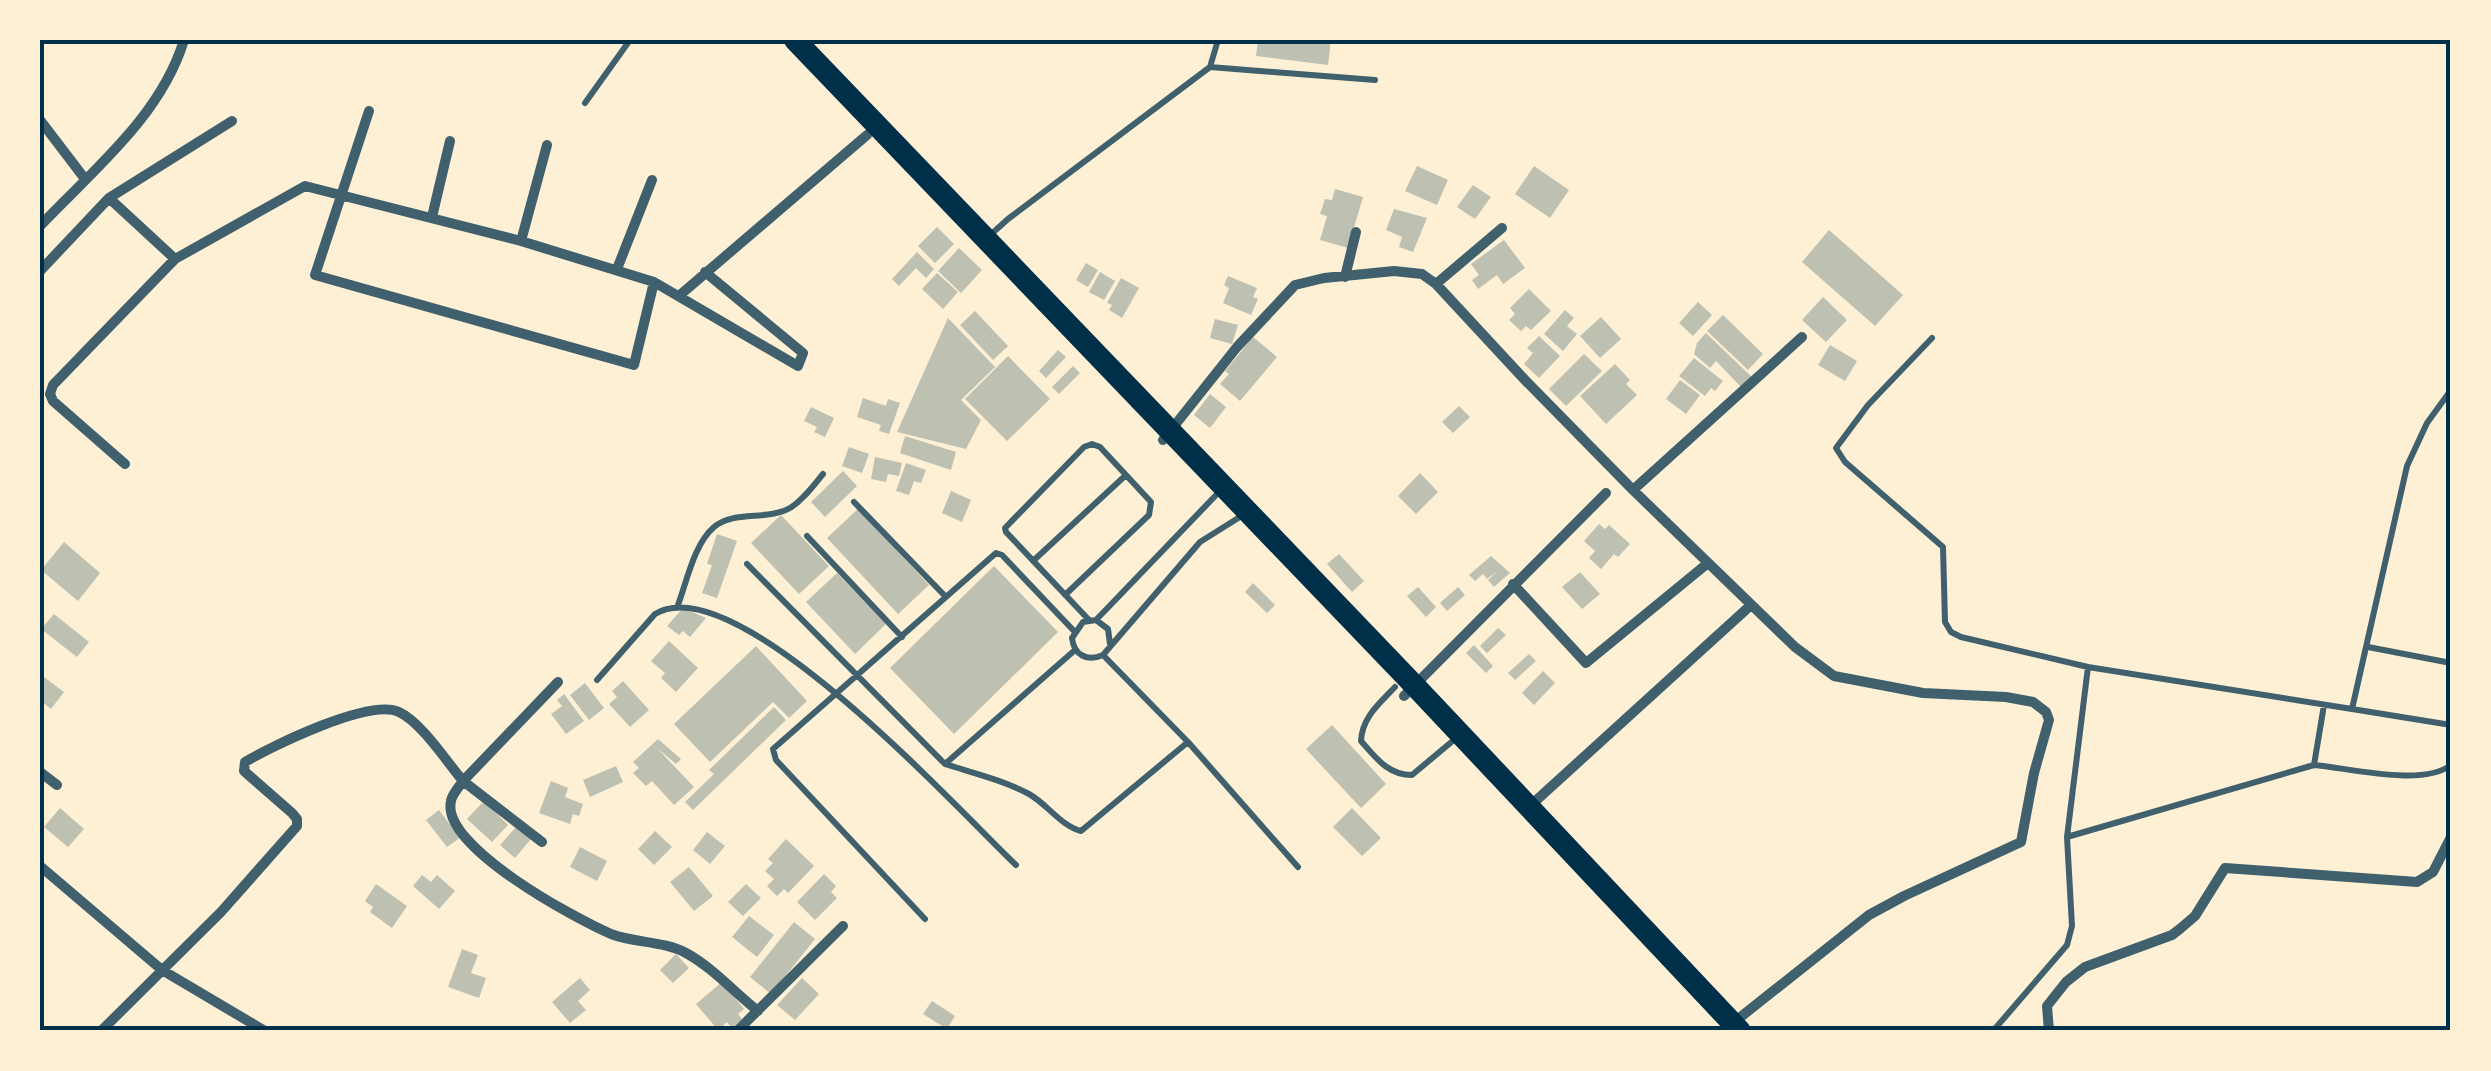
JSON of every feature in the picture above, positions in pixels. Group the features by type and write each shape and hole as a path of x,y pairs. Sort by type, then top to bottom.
{"highway":[{"path":"778,40 867,135 1168,436"},
{"path":"795,40 987,239 1405,690 1731,1028"},
{"path":"1454,739 1528,808 1731,1028"}],"street":[{"path":"40,226 149,110 184,40"},
{"path":"369,111 315,275 634,365 654,282"},
{"path":"40,120 85,179"},
{"path":"40,272 109,198 232,122"},
{"path":"680,295 867,135"},
{"path":"432,217 450,141"},
{"path":"522,241 547,145"},
{"path":"617,270 652,180"},
{"path":"125,464 53,401 53,384 175,259 305,186 522,241 654,282 798,366 804,353 705,272"},
{"path":"109,198 175,259"},
{"path":"1436,284 1502,228"},
{"path":"1344,277 1356,232"},
{"path":"1168,436 1237,347 1296,285 1394,272 1422,274 1436,284 1633,490 1795,647 1834,676 1922,693 2006,697 2033,702 2046,712 2050,720 2034,773 2022,842 1869,916 1731,1028"},
{"path":"1633,490 1802,337"},
{"path":"1405,690 1606,494"},
{"path":"1512,584 1586,663 1708,563"},
{"path":"1528,808 1751,605"},
{"path":"558,682 463,781 451,799 451,812 465,836 522,886 614,936 688,954 758,1011"},
{"path":"101,1031 221,912 297,826 298,819 244,771 245,762 330,722 401,712 463,781 542,842"},
{"path":"40,772 57,786"},
{"path":"2049,1031 2048,1006 2066,982 2085,967 2172,935 2195,916 2225,868 2416,882 2433,872 2451,837"},
{"path":"40,866 162,970 265,1031"},
{"path":"737,1031 843,926"}],"lane":[{"path":"585,103 630,40"},
{"path":"987,239 1008,219 1210,68 1218,40"},
{"path":"1210,68 1375,80"},
{"path":"1932,338 1868,405 1836,448 1845,462 1944,547 1945,622 1952,632 2088,668 2451,725"},
{"path":"2352,709 2407,466 2426,423 2451,390"},
{"path":"1065,594 1150,515 1151,502 1100,447 1092,444 1084,447 1006,532 1065,594 1092,620 1108,629 1110,644"},
{"path":"678,606 701,543 712,528 728,519 788,510 823,474"},
{"path":"1033,561 1126,475"},
{"path":"1074,631 1092,620 1219,491"},
{"path":"854,502 946,597"},
{"path":"1075,650 1088,658 1103,655 1200,542 1242,515"},
{"path":"807,536 902,637"},
{"path":"925,919 773,749 860,676 992,555 999,554 1074,631 1075,650"},
{"path":"747,564 945,764 1010,784 1034,796 1072,828 1081,831 1188,742"},
{"path":"597,680 654,614 678,606 732,621 756,633 838,694 1016,866"},
{"path":"2368,648 2451,662"},
{"path":"945,764 1075,650"},
{"path":"1103,655 1188,742 1298,868"},
{"path":"1994,1031 2067,945 2072,926 2067,837 2088,668"},
{"path":"1405,690 1361,728 1361,741 1382,764 1397,776 1412,775 1454,739"},
{"path":"2314,764 2324,705"},
{"path":"2067,837 2314,764 2418,777 2440,774 2451,765"}],"building":[{"path":"1258,40 1331,40 1328,65 1256,56"},
{"path":"1417,166 1448,180 1437,205 1405,191"},
{"path":"1534,166 1569,190 1550,218 1515,194"},
{"path":"1473,185 1491,197 1475,219 1457,207"},
{"path":"1335,189 1363,197 1348,248 1320,240 1327,216 1320,214 1325,199 1332,200"},
{"path":"1394,209 1427,218 1413,252 1399,247 1402,237 1386,230"},
{"path":"937,227 954,244 935,263 918,246"},
{"path":"1829,230 1903,295 1875,326 1802,262"},
{"path":"1504,240 1525,268 1503,284 1497,275 1478,289 1472,280 1479,275 1471,264"},
{"path":"959,248 982,270 961,293 938,271"},
{"path":"917,252 934,269 926,278 916,268 899,286 892,279"},
{"path":"1086,263 1098,270 1088,287 1076,280"},
{"path":"1100,272 1115,281 1104,300 1089,292"},
{"path":"937,273 958,292 943,309 922,289"},
{"path":"1228,276 1257,288 1253,297 1258,299 1251,315 1223,303 1229,288 1224,285"},
{"path":"1121,278 1139,288 1122,318 1109,310 1112,305 1107,303"},
{"path":"1529,289 1551,311 1531,330 1526,326 1521,331 1509,320 1515,314 1510,308"},
{"path":"1823,297 1847,320 1826,342 1802,320"},
{"path":"1698,302 1712,315 1693,336 1679,323"},
{"path":"1565,310 1574,318 1567,326 1577,334 1563,351 1544,334"},
{"path":"975,311 1008,346 993,360 960,325"},
{"path":"1723,315 1763,354 1748,370 1707,331"},
{"path":"1601,317 1621,339 1600,358 1580,336"},
{"path":"948,318 995,367 961,400 981,420 966,449 897,432"},
{"path":"1215,319 1238,325 1232,344 1210,338"},
{"path":"1706,333 1753,378 1743,389 1716,361 1710,368 1694,354"},
{"path":"1539,336 1560,356 1539,378 1524,364 1533,353 1527,348"},
{"path":"1253,337 1277,357 1240,401 1220,384 1229,374 1225,371"},
{"path":"1830,345 1857,361 1845,381 1818,365"},
{"path":"1058,350 1066,357 1046,378 1039,371"},
{"path":"1584,354 1602,371 1566,406 1549,389"},
{"path":"1008,356 1050,399 1007,441 965,399"},
{"path":"1694,358 1723,381 1705,396 1679,376"},
{"path":"1615,364 1637,395 1606,424 1580,396"},
{"path":"1073,366 1080,373 1059,394 1052,387"},
{"path":"1680,380 1700,395 1686,414 1666,399"},
{"path":"1210,394 1226,407 1210,428 1194,415"},
{"path":"863,398 886,406 888,399 900,403 889,434 879,431 881,425 857,417"},
{"path":"1459,406 1470,417 1453,433 1442,422"},
{"path":"811,407 834,418 825,437 814,432 817,427 804,421"},
{"path":"905,436 956,452 951,470 900,453"},
{"path":"849,447 869,454 862,473 842,466"},
{"path":"875,457 902,463 899,476 888,474 886,482 871,479"},
{"path":"906,463 926,470 921,483 914,481 909,495 896,491"},
{"path":"843,471 857,486 825,517 811,502"},
{"path":"1420,473 1438,492 1416,514 1398,496"},
{"path":"951,491 971,500 962,522 942,513"},
{"path":"858,509 929,585 898,614 827,538"},
{"path":"781,515 829,566 799,594 751,543"},
{"path":"1599,524 1605,529 1609,525 1630,544 1601,569 1589,558 1595,551 1584,541"},
{"path":"717,534 737,541 717,598 702,593"},
{"path":"64,542 100,573 78,601 41,570"},
{"path":"1339,554 1364,581 1352,592 1327,564"},
{"path":"1491,556 1510,573 1494,587 1488,580 1497,571 1487,579 1483,574 1475,581 1469,575"},
{"path":"994,566 1058,632 954,734 890,668"},
{"path":"1580,572 1600,594 1582,609 1562,587"},
{"path":"837,573 886,624 855,654 806,602"},
{"path":"1253,583 1275,605 1267,613 1245,592"},
{"path":"1418,587 1436,607 1426,617 1407,596"},
{"path":"1458,587 1465,595 1447,611 1440,603"},
{"path":"683,608 706,618 690,637 667,626"},
{"path":"54,614 89,642 77,657 41,629"},
{"path":"1498,628 1506,635 1487,653 1480,646"},
{"path":"669,641 698,668 676,692 661,678 665,673 651,661"},
{"path":"1474,645 1493,666 1486,673 1466,653"},
{"path":"756,646 807,701 789,718 773,702 710,762 674,724"},
{"path":"1529,654 1536,661 1515,680 1508,673"},
{"path":"1543,671 1555,683 1534,705 1522,693"},
{"path":"40,674 64,692 51,709 40,700"},
{"path":"623,681 649,710 630,727 609,704 617,697 612,691"},
{"path":"585,683 604,708 589,720 570,695"},
{"path":"564,694 584,721 566,734 551,714 562,706 557,700"},
{"path":"774,707 786,720 693,810 685,802 714,774 709,770"},
{"path":"1332,725 1386,784 1361,808 1306,749"},
{"path":"658,739 681,759 676,764 657,748 694,787 674,805 652,781 646,786 633,773 639,768 633,762"},
{"path":"616,766 623,782 590,797 583,780"},
{"path":"551,781 568,788 565,797 583,804 579,816 573,814 570,824 539,813"},
{"path":"484,801 508,825 492,842 467,819"},
{"path":"60,808 84,829 68,847 44,827"},
{"path":"1352,808 1381,838 1362,856 1333,827"},
{"path":"439,810 460,838 447,847 426,820"},
{"path":"517,826 531,839 515,858 500,845"},
{"path":"655,831 672,847 654,865 638,849"},
{"path":"707,832 725,846 710,864 693,850"},
{"path":"786,839 814,866 788,893 784,889 777,896 767,886 774,879 765,871 773,863 768,859"},
{"path":"580,847 607,861 597,881 570,867"},
{"path":"689,867 713,896 694,911 670,882"},
{"path":"824,874 836,886 831,892 837,898 815,920 797,902"},
{"path":"422,875 431,882 437,875 455,891 439,909 413,886"},
{"path":"376,884 407,906 392,928 370,912 373,907 365,901"},
{"path":"746,884 761,898 743,916 728,902"},
{"path":"749,916 774,935 757,957 732,937"},
{"path":"794,922 815,939 771,994 750,977"},
{"path":"462,949 478,955 471,973 486,978 479,998 448,987"},
{"path":"676,954 689,968 673,983 660,970"},
{"path":"580,978 590,990 578,1001 586,1010 570,1023 552,1002"},
{"path":"802,978 819,994 795,1020 777,1005"},
{"path":"722,982 744,1009 738,1014 742,1019 732,1028 727,1022 718,1030 696,1004"},
{"path":"932,1001 955,1016 947,1029 923,1014"}]}
